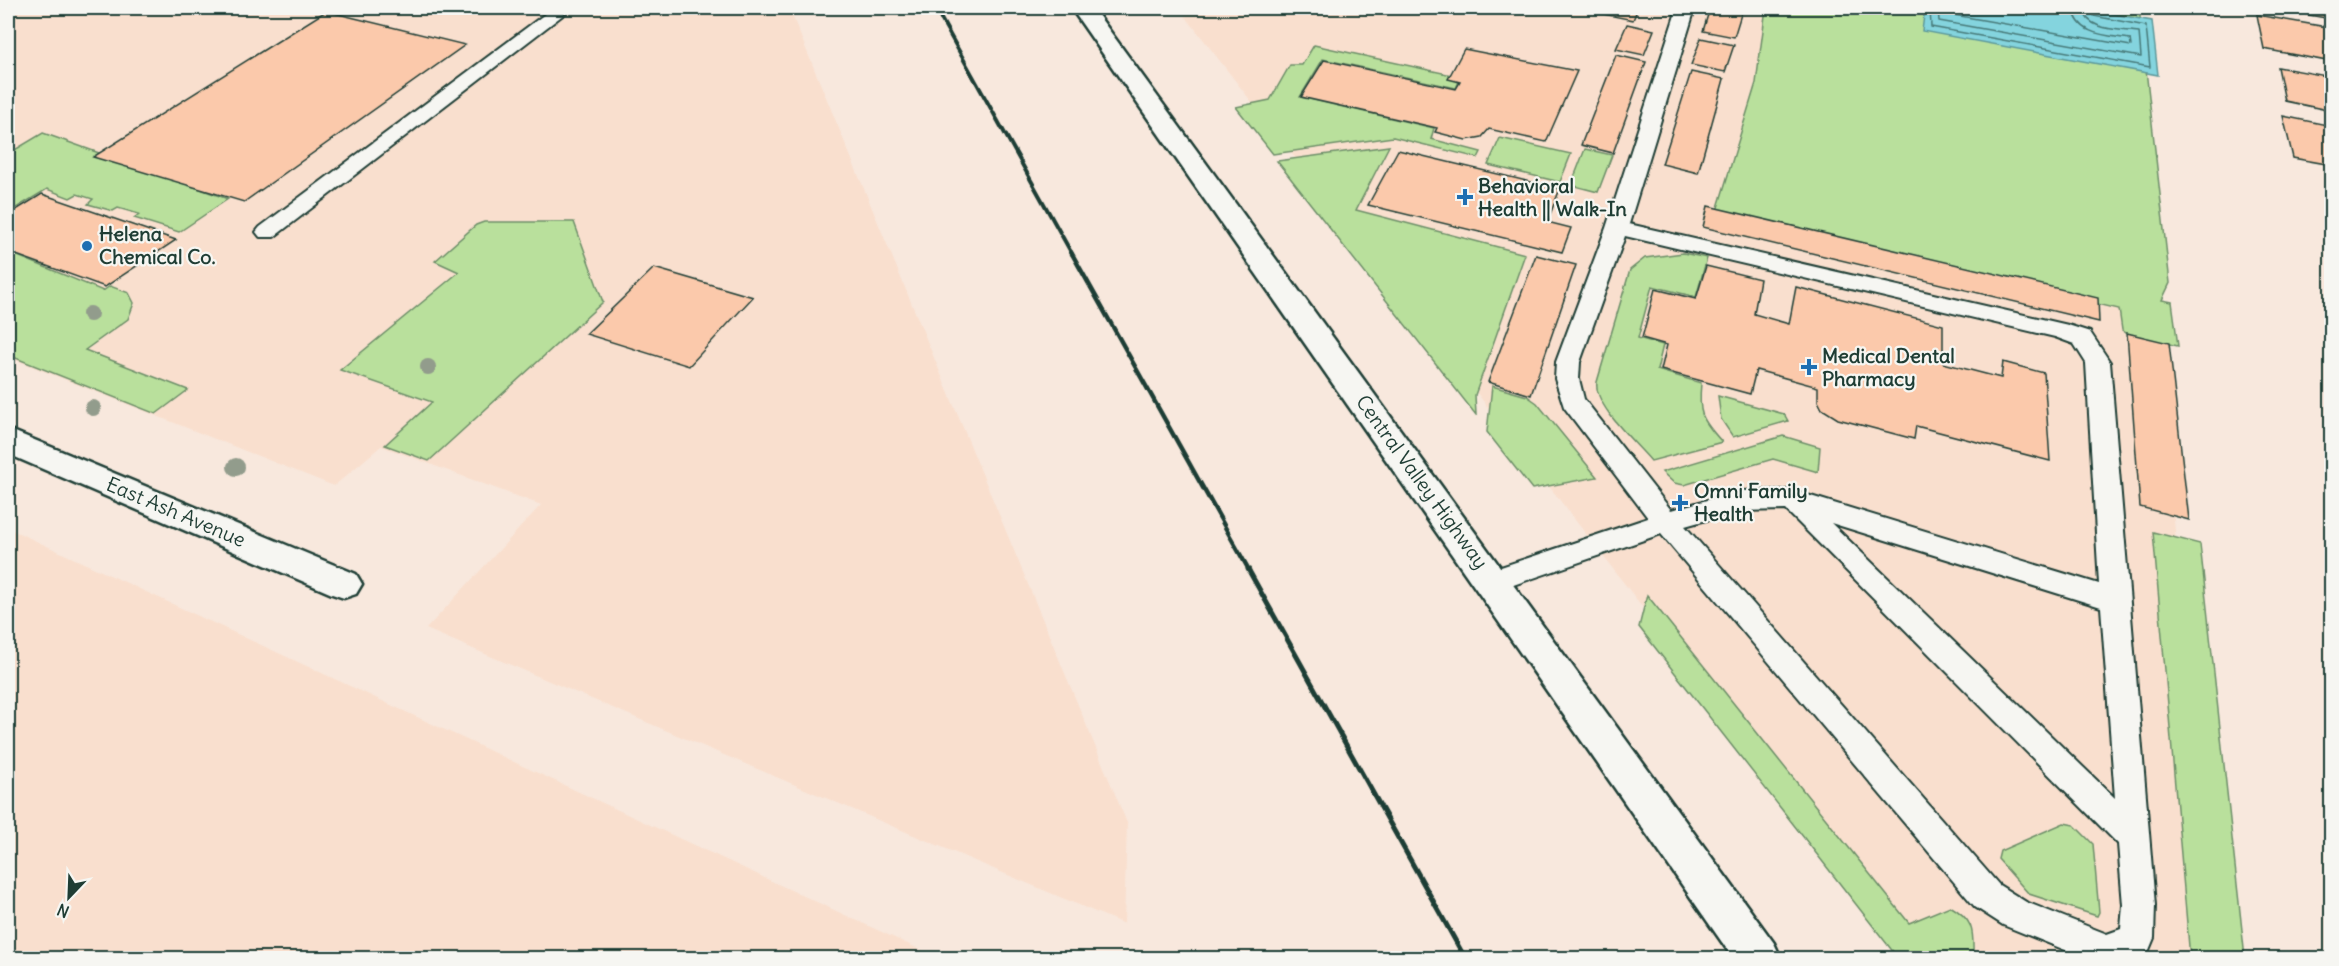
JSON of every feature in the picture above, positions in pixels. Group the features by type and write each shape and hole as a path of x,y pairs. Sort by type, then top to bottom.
{"main road":[{"name":"Central Valley Highway","path":"1082,8 1493,581 1759,958"},
{"name":"East Ash Avenue","path":"8,441 344,584"}],"lane":[{"path":"267,232 563,8"},
{"path":"1617,228 2060,330 2082,338 2093,351 2098,362 2114,600 2134,838 2139,905 2137,938 2120,948 2107,951 2015,914 1987,896 1665,521 1573,401 1567,379 1568,362 1617,228 1684,15 1683,8"},
{"path":"1493,581 1665,521 1739,501 1791,500 2114,600"},
{"path":"1791,500 2134,838"}],"shaded area":[{"path":"8,8 789,8 1127,823 1124,924 426,629 541,505 381,446 334,486 8,357"},
{"path":"1179,8 1766,8 1756,83 1717,214 2154,317 2217,958 1914,958"},
{"path":"8,528 938,958 8,958"}],"green space":[{"path":"1766,8 2139,8 2170,283 2162,300 2172,302 2178,346 2129,335 2122,330 2119,309 1716,214 1756,83"},
{"path":"1314,45 1461,77 1456,88 1323,59 1300,97 1434,128 1431,139 1481,152 1478,158 1393,137 1273,154 1236,107 1270,100 1290,65 1302,65"},
{"path":"43,133 228,199 179,232 134,218 139,214 118,208 113,211 88,204 93,199 77,194 70,198 47,189 8,213 8,154"},
{"path":"1500,138 1571,154 1560,182 1488,165"},
{"path":"1389,146 1356,210 1525,254 1475,395 1476,415 1277,161"},
{"path":"1585,149 1612,155 1598,192 1571,185"},
{"path":"484,222 574,222 603,302 429,461 385,445 432,402 340,370 459,272 435,261 476,225"},
{"path":"8,252 103,291 110,286 129,293 134,303 128,319 85,350 188,390 156,414 8,355"},
{"path":"1683,253 1707,258 1696,297 1652,286 1638,338 1663,345 1657,370 1701,383 1702,415 1722,442 1651,461 1608,412 1602,402 1597,382 1630,270 1645,258"},
{"path":"1492,386 1527,396 1537,403 1597,477 1532,489 1487,432"},
{"path":"1718,396 1784,414 1788,421 1733,437 1721,419"},
{"path":"1783,436 1820,447 1818,472 1773,459 1684,485 1674,483 1662,472"},
{"path":"2153,532 2200,544 2245,958 2190,958"},
{"path":"1647,595 1909,923 1950,906 1969,922 1973,935 1973,958 1898,958 1639,627"},
{"path":"2064,823 2074,825 2093,844 2099,912 2097,916 2029,894 1998,859 2000,851"}],"water":[{"path":"1925,8 2080,8 2152,21 2158,75 1922,31"}],"building":[{"path":"1573,8 1638,8 1633,20"},
{"path":"1710,8 1742,11 1734,37 1703,31"},
{"path":"2269,8 2332,8 2332,19"},
{"path":"326,11 465,45 244,202 93,157"},
{"path":"2257,15 2332,28 2332,62 2264,49"},
{"path":"1627,24 1654,30 1644,55 1616,49"},
{"path":"1701,38 1734,45 1725,72 1691,65"},
{"path":"1464,49 1577,71 1546,142 1489,129 1482,137 1466,140 1435,132 1437,128 1301,97 1324,60 1456,89 1460,82 1448,79"},
{"path":"1616,55 1646,62 1613,153 1581,145"},
{"path":"2278,67 2332,77 2332,111 2285,101"},
{"path":"1691,72 1724,79 1698,173 1662,164"},
{"path":"2283,116 2332,126 2332,165 2293,158"},
{"name":"Behavioral Health || Walk-In","path":"1398,150 1560,189 1547,222 1571,228 1562,252 1368,205"},
{"name":"Helena Chemical Co.","path":"42,194 176,240 105,287 8,252 8,215"},
{"path":"1708,206 2098,298 2099,322 1703,227"},
{"path":"1536,255 1576,265 1531,395 1488,382"},
{"name":"Medical Dental Pharmacy","path":"1706,266 1760,279 1754,314 1789,324 1796,287 1943,325 1943,363 2001,378 2003,362 2044,373 2050,461 1916,426 1914,439 1838,419 1822,409 1818,401 1818,387 1756,370 1750,394 1661,370 1667,345 1642,338 1655,289 1696,299"},
{"path":"654,268 753,297 689,366 586,334"},
{"path":"2127,333 2169,343 2189,520 2140,507"}],"railway":[{"path":"935,8 1072,254"},
{"path":"1071,252 1249,570"},
{"path":"1248,569 1465,958"}],"place":[{"name":"Behavioral Health || Walk-In","path":"1465,197"},
{"name":"Helena Chemical Co.","path":"87,246"},
{"name":"Medical Dental Pharmacy","path":"1809,367"},
{"name":"Omni Family Health","path":"1680,503"}]}
